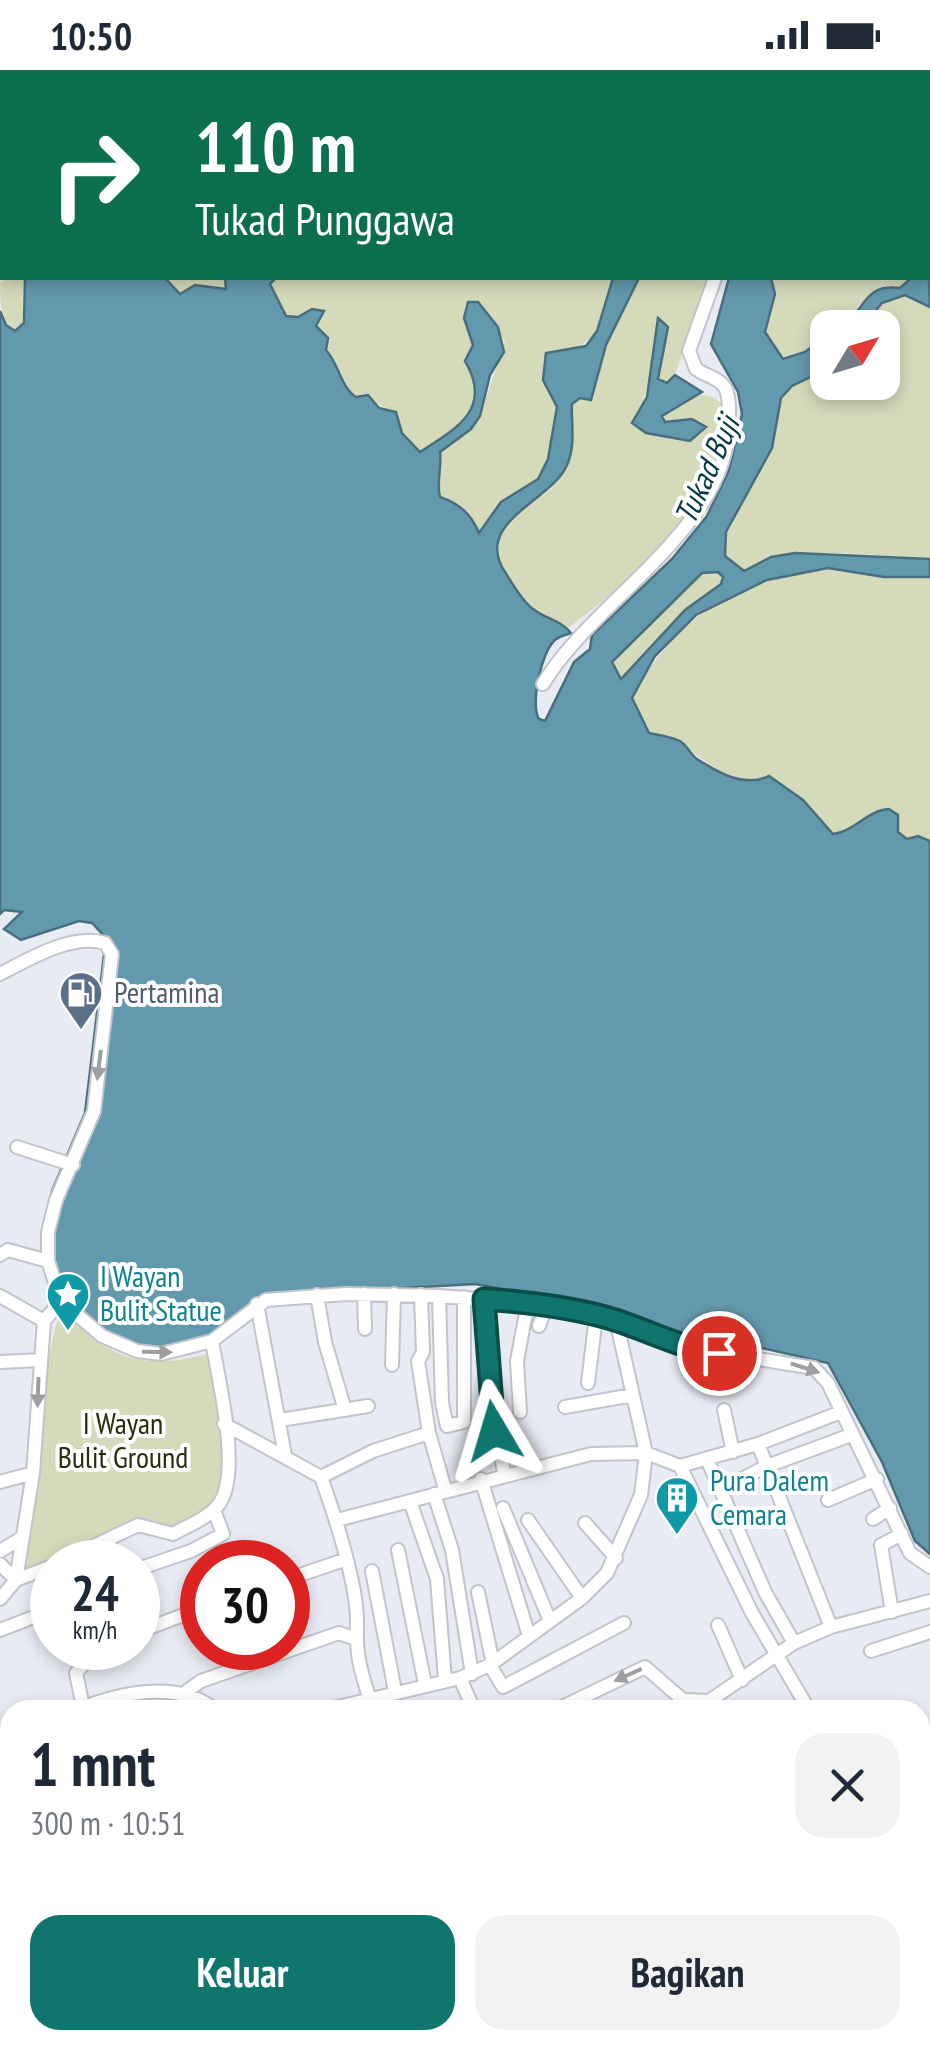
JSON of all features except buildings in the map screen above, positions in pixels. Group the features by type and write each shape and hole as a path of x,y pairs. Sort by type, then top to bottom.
{"street":[{"path":"543,684 571,641 675,539 713,478 728,436 728,398 722,382 696,369 689,351 714,280"},
{"path":"0,974 51,950 90,940 105,943 112,954 94,1111 51,1216 48,1261 61,1301 88,1327 138,1351 161,1354 212,1341 257,1304 364,1294 464,1297 528,1302 616,1320 677,1346 814,1368 824,1376 912,1555 930,1567"},
{"path":"17,1147 72,1165"},
{"path":"0,1255 8,1250 48,1261"},
{"path":"364,1294 366,1328"},
{"path":"392,1365 394,1294"},
{"path":"421,1295 422,1352 418,1361 423,1403 452,1550 472,1700"},
{"path":"0,1296 44,1321"},
{"path":"317,1296 345,1410"},
{"path":"439,1296 446,1425 464,1421 464,1297"},
{"path":"484,1299 489,1389 504,1473"},
{"path":"16,1580 33,1473 44,1321 61,1301"},
{"path":"520,1412 517,1362 528,1302"},
{"path":"257,1304 285,1455"},
{"path":"539,1326 547,1304"},
{"path":"588,1384 596,1316"},
{"path":"359,1700 466,1676 492,1665 582,1598 598,1584 616,1558 641,1495 646,1453 616,1320"},
{"path":"106,1540 138,1525 173,1534 214,1510 226,1482 224,1424 212,1341"},
{"path":"422,1352 440,1352"},
{"path":"0,1362 41,1360"},
{"path":"565,1407 633,1395"},
{"path":"423,1403 442,1403"},
{"path":"280,1420 368,1406"},
{"path":"724,1410 734,1452"},
{"path":"336,1520 411,1504 480,1479 591,1454 646,1453 680,1466 758,1444 841,1412"},
{"path":"224,1424 321,1477 336,1520 357,1621 353,1638 369,1697"},
{"path":"321,1477 373,1451 430,1433"},
{"path":"722,1489 767,1466 851,1435"},
{"path":"758,1444 831,1627"},
{"path":"707,1459 738,1521 766,1592 794,1643"},
{"path":"680,1466 776,1655 804,1700"},
{"path":"0,1482 33,1473"},
{"path":"480,1479 529,1636"},
{"path":"828,1500 877,1479"},
{"path":"411,1504 437,1580 445,1680"},
{"path":"503,1508 524,1568 550,1621"},
{"path":"873,1519 890,1508"},
{"path":"160,1562 223,1534 214,1510"},
{"path":"528,1520 582,1598"},
{"path":"720,1530 738,1521"},
{"path":"584,1524 616,1558"},
{"path":"892,1612 881,1545 902,1534"},
{"path":"0,1550 20,1538"},
{"path":"398,1550 425,1684"},
{"path":"310,1571 344,1560"},
{"path":"0,1564 16,1580"},
{"path":"372,1571 394,1691"},
{"path":"0,1600 16,1580 30,1575"},
{"path":"478,1592 492,1665 504,1687 624,1623"},
{"path":"713,1700 794,1643 831,1627 930,1601"},
{"path":"0,1630 30,1618"},
{"path":"718,1625 742,1680"},
{"path":"872,1651 930,1632"},
{"path":"183,1694 202,1681 339,1633 353,1638"},
{"path":"577,1700 645,1667 676,1696 688,1700"},
{"path":"78,1670 79,1700"},
{"path":"114,1700 136,1694 183,1694 195,1700"}],"green space":[{"path":"25,280 24,323 15,331 4,316 0,282"},
{"path":"167,280 225,280 226,289 180,294"},
{"path":"612,280 594,334 545,363 543,380 557,407 547,464 534,483 510,496 479,534 456,503 440,497 439,480 440,452 471,429 480,416 505,342 482,305 465,306 464,312 473,345 465,361 473,377 473,404 458,425 420,452 402,433 396,412 346,390 316,326 323,312 312,309 298,317 286,316 270,283"},
{"path":"638,280 708,280 675,375 667,383 658,379 668,327 655,328 651,377 633,423 646,433 684,441 681,420 665,421 664,412 685,399 706,395 720,402 724,433 716,466 676,530 620,586 568,628 532,609 501,567 498,544 509,518 552,488 572,404 580,398 590,400 606,345"},
{"path":"772,280 909,280 900,288 885,286 856,310 810,310 810,348 805,352 784,359 765,332 775,294"},
{"path":"905,295 930,307 930,559 812,554 739,569 726,555 724,540 772,448 781,398 792,386 810,377 810,400 900,400 900,310 876,310 882,303"},
{"path":"828,568 884,577 930,577 930,841 918,836 907,839 898,832 898,815 889,809 833,834 802,799 735,781 681,746 649,733 632,698 669,644 712,607 764,582"},
{"path":"718,572 724,577 722,584 685,610 621,680 611,663 703,573"},
{"name":"I Wayan Bulit Ground","path":"60,1316 112,1350 140,1360 168,1361 212,1352 224,1447 222,1483 208,1506 172,1530 140,1521 97,1540 30,1540 30,1570 25,1572 21,1569"}],"water":[{"path":"25,280 167,280 180,294 195,285 226,289 225,280 274,280 270,284 286,316 298,317 312,309 324,311 316,326 328,338 326,350 347,388 356,397 368,395 379,408 396,412 402,433 420,452 458,425 473,404 473,377 465,361 473,345 464,318 468,302 478,302 498,327 504,352 490,375 480,416 471,429 440,452 439,486 440,497 464,510 479,533 501,502 538,479 548,459 557,407 543,380 546,353 586,346 597,331 612,280 638,280 606,345 591,400 580,398 572,404 572,442 567,465 559,478 506,526 499,539 498,555 521,597 571,633 555,640 541,667 536,702 539,719 545,721 574,662 590,649 592,635 672,559 707,516 729,470 742,414 738,392 711,344 728,280 772,280 775,294 765,332 783,359 810,348 810,377 792,386 781,398 772,448 726,532 725,556 744,571 771,557 795,553 930,559 930,577 884,577 828,568 767,580 696,615 655,656 632,698 649,733 680,741 697,759 732,777 750,780 769,776 803,800 833,834 889,809 898,815 898,832 907,839 918,836 930,841 930,1554 915,1541 882,1462 828,1363 762,1348 688,1342 621,1310 475,1284 261,1296 217,1334 185,1346 143,1351 105,1332 52,1287 44,1224 52,1191 85,1113 106,938 92,923 79,921 21,940 4,929 22,912 4,910 0,914 0,311 6,325 15,331 24,323","holes":["718,572 723,577 721,584 685,610 621,679 612,662 702,573"]},
{"path":"909,280 929,280 930,307 905,295 882,303 876,310 858,310 872,293 900,288"},
{"path":"658,318 668,327 658,379 667,383 675,375 702,392 662,416 665,422 692,419 706,427 690,441 646,433 632,423 647,397"}],"place":[{"name":"Pertamina","path":"81,1031"},
{"name":"I Wayan Bulit Statue","path":"68,1332"},
{"name":"Pura Dalem Cemara","path":"677,1536"}],"route":[{"path":"494,1431 484,1299 542,1304 616,1320 667,1343 719,1353"}],"water label":[{"name":"Tukad Buji","path":"707,470"}]}
